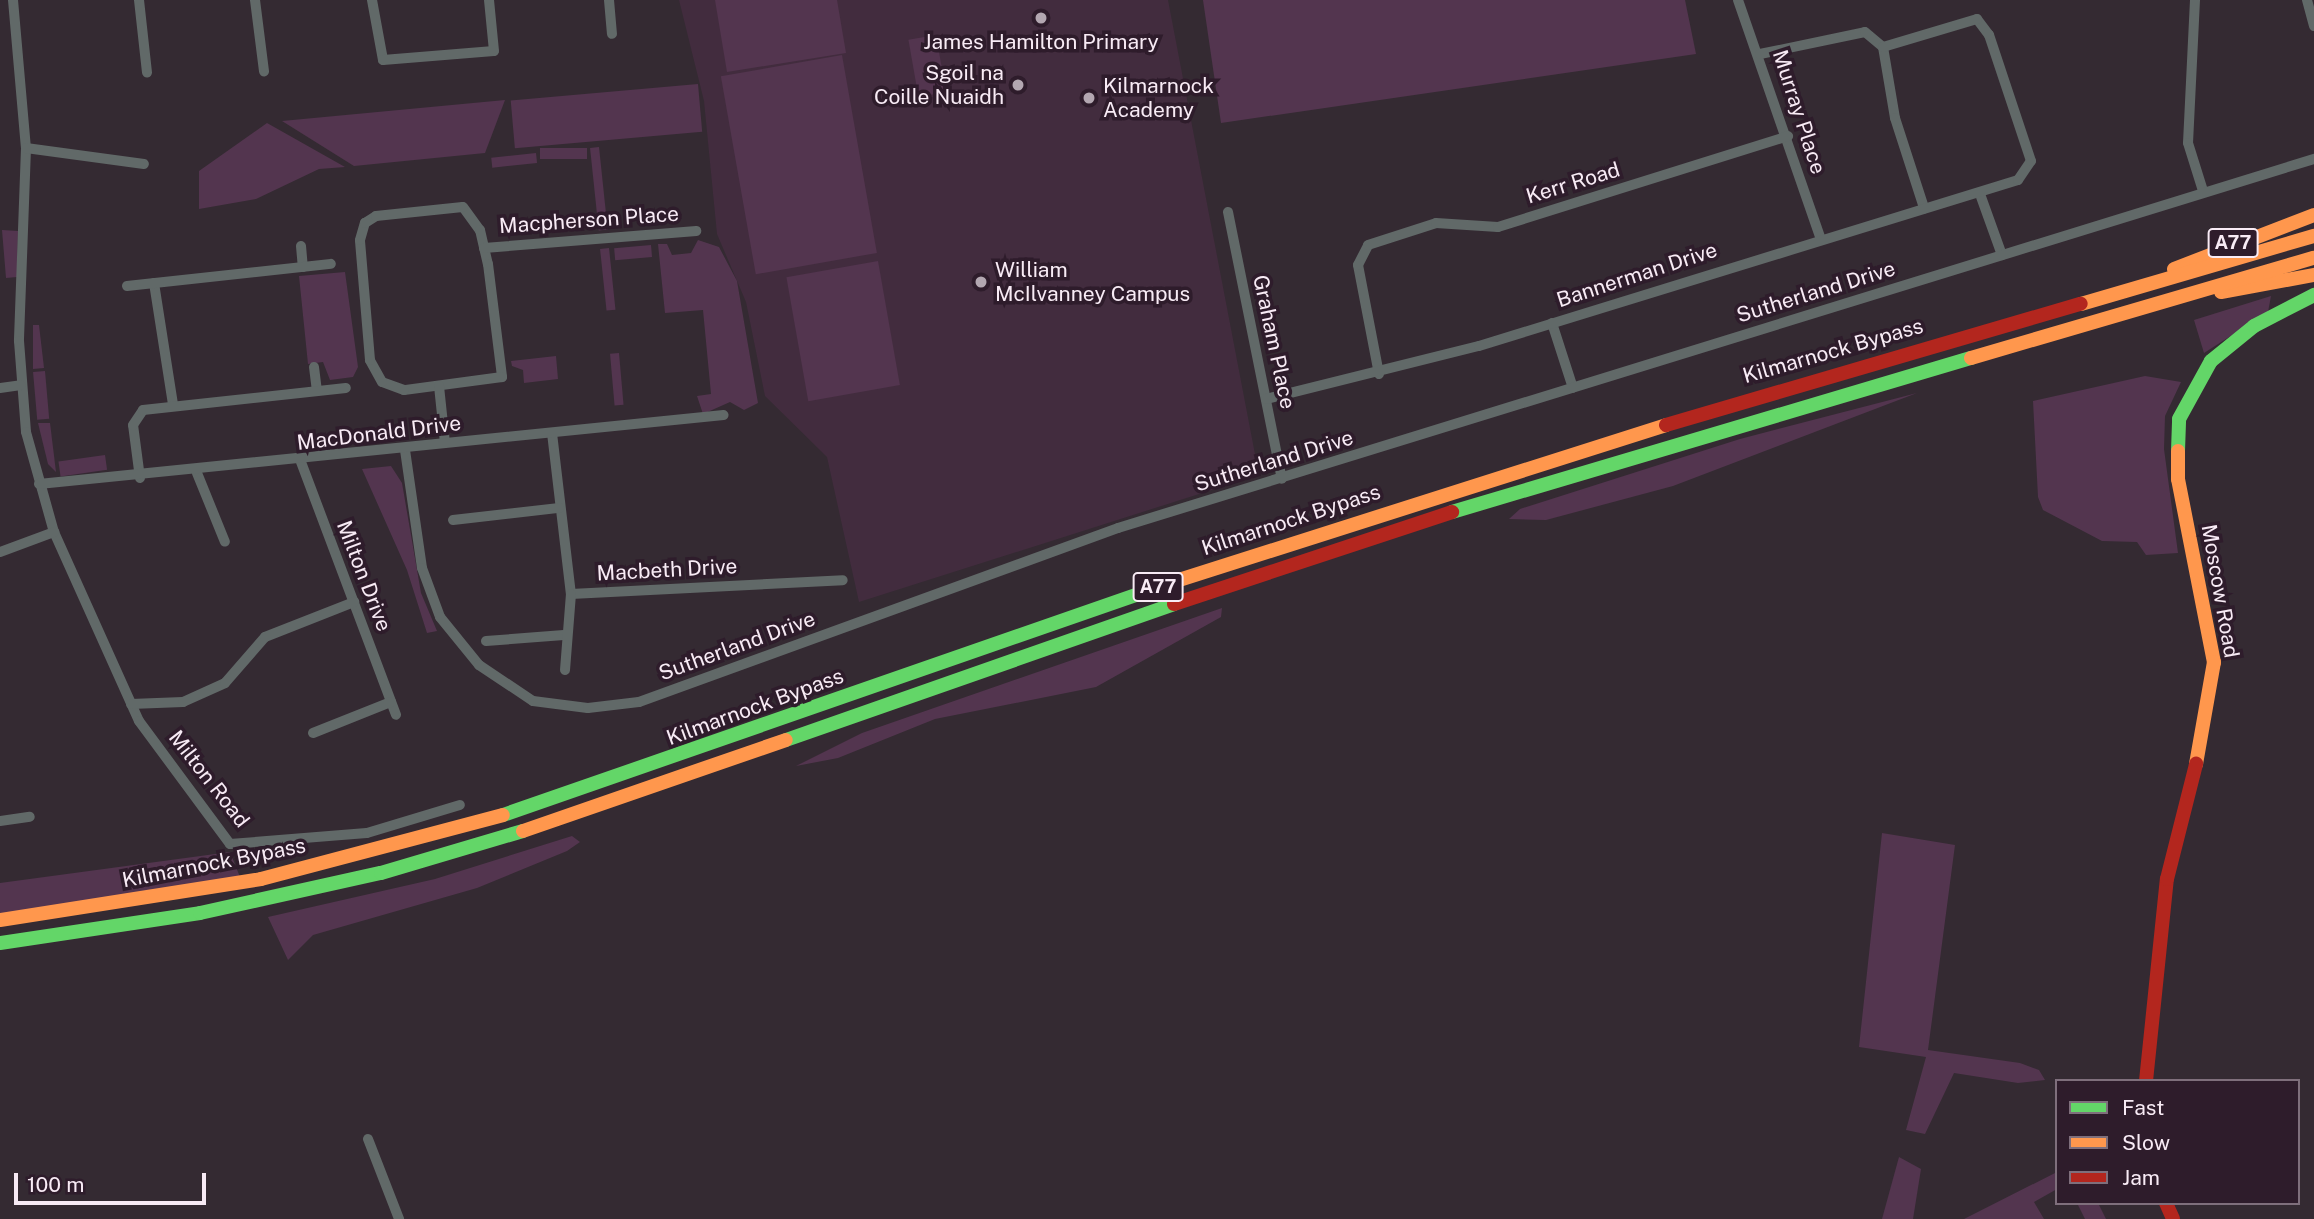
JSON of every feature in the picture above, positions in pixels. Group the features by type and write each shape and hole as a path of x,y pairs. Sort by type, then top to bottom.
{"main road":[{"name":"A77","path":"2156,280 2197,256 2314,215"},
{"name":"Kilmarnock Bypass","path":"0,920 261,879 554,802 1202,572 1525,466 2314,236"},
{"name":"Kilmarnock Bypass","path":"0,943 200,913 381,873 556,821 1220,588 1529,487 2314,258"},
{"name":"A77","path":"2197,292 2246,292 2314,275"},
{"name":"Moscow Road","path":"2146,1079 2167,879 2208,719 2214,662 2178,479 2179,419 2211,361 2254,326 2314,295"}],"street":[{"name":"Milton Road","path":"13,0 26,148 21,385 39,484 54,532 131,704 230,844 367,833 460,806"},
{"path":"139,0 147,73"},
{"path":"255,0 264,71"},
{"path":"372,0 377,53 383,60 494,51 489,0"},
{"path":"609,0 612,34"},
{"name":"Murray Place","path":"1738,0 1760,54 1821,237"},
{"path":"2195,0 2188,142 2203,191"},
{"path":"2307,0 2314,26"},
{"name":"Bannerman Drive","path":"1266,400 1379,374 1552,323 1821,237 1980,194 2018,180 2031,162 1989,35 1977,19 1883,47"},
{"path":"1760,54 1865,32 1883,47 1895,118 1924,208"},
{"name":"Kerr Road","path":"1379,374 1358,265 1367,245 1436,223 1498,227 1788,136"},
{"path":"26,148 144,164"},
{"name":"Sutherland Drive","path":"405,450 422,568 440,617 479,665 533,701 588,708 639,702 1118,528 2001,256 2203,191 2314,159"},
{"path":"1980,194 2001,256"},
{"path":"463,207 484,248 502,377 404,390 382,382 370,360 360,240 376,216 463,207"},
{"name":"Graham Place","path":"1228,212 1282,479"},
{"name":"Macpherson Place","path":"484,248 696,231"},
{"path":"300,246 303,267"},
{"path":"127,286 331,264"},
{"path":"154,283 173,405"},
{"path":"1552,323 1573,388"},
{"path":"314,368 317,391"},
{"path":"0,388 21,385"},
{"path":"439,386 445,443"},
{"path":"140,478 134,419 143,410 346,388"},
{"name":"MacDonald Drive","path":"39,484 197,473 405,450 445,443 724,415"},
{"name":"Macbeth Drive","path":"552,433 571,594 843,580"},
{"name":"Milton Drive","path":"301,462 396,715"},
{"path":"197,473 225,542"},
{"path":"453,520 559,508"},
{"path":"0,552 54,532"},
{"path":"565,670 564,635 574,607 571,594"},
{"path":"131,704 194,698 225,683 265,637 354,603"},
{"path":"486,641 564,635"},
{"path":"313,733 391,702"},
{"path":"0,821 30,817"},
{"path":"368,1139 399,1219"}],"shaded area":[{"name":"William McIlvanney Campus","path":"679,0 1168,0 1259,475 859,602 827,457 765,396 746,302 717,234 704,101"},
{"path":"715,0 837,0 846,53 727,72"},
{"path":"1203,0 1685,0 1696,54 1221,123"},
{"path":"936,35 946,92 918,97 908,40"},
{"path":"842,55 877,253 756,274 721,76"},
{"path":"698,84 702,132 515,148 511,100"},
{"path":"505,100 485,153 354,166 282,121"},
{"path":"267,123 345,167 319,169 256,199 199,209 199,171"},
{"path":"599,147 608,230 599,230 590,148"},
{"path":"540,148 587,148 587,159 540,159"},
{"path":"536,153 537,163 492,168 491,158"},
{"path":"2,230 18,231 17,277 6,278"},
{"path":"698,240 719,247 737,281 758,403 744,410 730,402 703,414 697,396 711,394 703,310 665,313 658,244 667,244 672,255 691,253"},
{"path":"651,245 652,257 615,260 614,248"},
{"path":"609,248 615,310 607,311 600,249"},
{"path":"878,261 900,385 808,401 786,277"},
{"path":"345,272 358,367 353,377 330,380 323,362 308,364 299,276"},
{"path":"2271,296 2268,312 2204,353 2194,320"},
{"path":"33,325 39,325 44,368 33,369"},
{"path":"619,353 624,405 615,406 610,354"},
{"path":"556,356 558,379 524,383 523,370 512,366 511,361"},
{"path":"45,371 49,419 37,420 33,372"},
{"path":"2145,376 2181,382 2165,416 2164,449 2178,553 2146,555 2137,542 2102,541 2043,510 2038,497 2033,401"},
{"path":"1917,393 1673,486 1546,520 1509,519 1520,509 1740,439"},
{"path":"38,423 50,423 56,472 48,464"},
{"path":"105,455 107,470 61,476 58,462"},
{"path":"391,466 402,483 421,593 437,631 427,633 407,570 362,469"},
{"path":"1222,608 1221,617 1096,687 935,719 838,758 796,766 862,733"},
{"path":"1882,833 1955,845 1928,1050 2020,1063 2039,1070 2045,1080 2018,1083 1954,1073 1925,1134 1906,1130 1926,1057 1859,1047"},
{"path":"572,836 580,842 567,851 477,888 313,935 288,960 268,917 435,879"},
{"path":"230,852 240,877 0,915 0,883"},
{"path":"1899,1157 1921,1169 1913,1219 1882,1219"},
{"path":"2055,1173 2055,1190 2034,1202 2044,1219 1964,1219"},
{"path":"2078,1205 2099,1205 2106,1219 2085,1219"}],"traffic: fast":[{"path":"2178,451 2179,419 2211,361 2254,326 2314,295"},
{"path":"1452,512 1971,358"},
{"path":"503,815 1179,580"},
{"path":"786,740 1174,604"},
{"path":"0,943 200,913 381,873 523,831"}],"traffic: slow":[{"path":"2174,269 2314,215"},
{"path":"2081,304 2314,236"},
{"path":"1971,358 2314,258"},
{"path":"2221,292 2314,275"},
{"path":"1179,580 1666,425"},
{"path":"2178,451 2178,479 2214,662 2196,764"},
{"path":"523,831 786,740"},
{"path":"0,920 261,879 503,815"}],"traffic: jam":[{"path":"1666,425 2081,304"},
{"path":"1174,604 1452,512"},
{"path":"2146,1079 2167,879 2196,764"},
{"path":"2167,1205 2173,1219"}],"place":[{"name":"James Hamilton Primary","path":"1041,18"},
{"name":"Sgoil na Coille Nuaidh","path":"1018,85"},
{"name":"Kilmarnock Academy","path":"1089,98"},
{"name":"William McIlvanney Campus","path":"981,282"}]}
